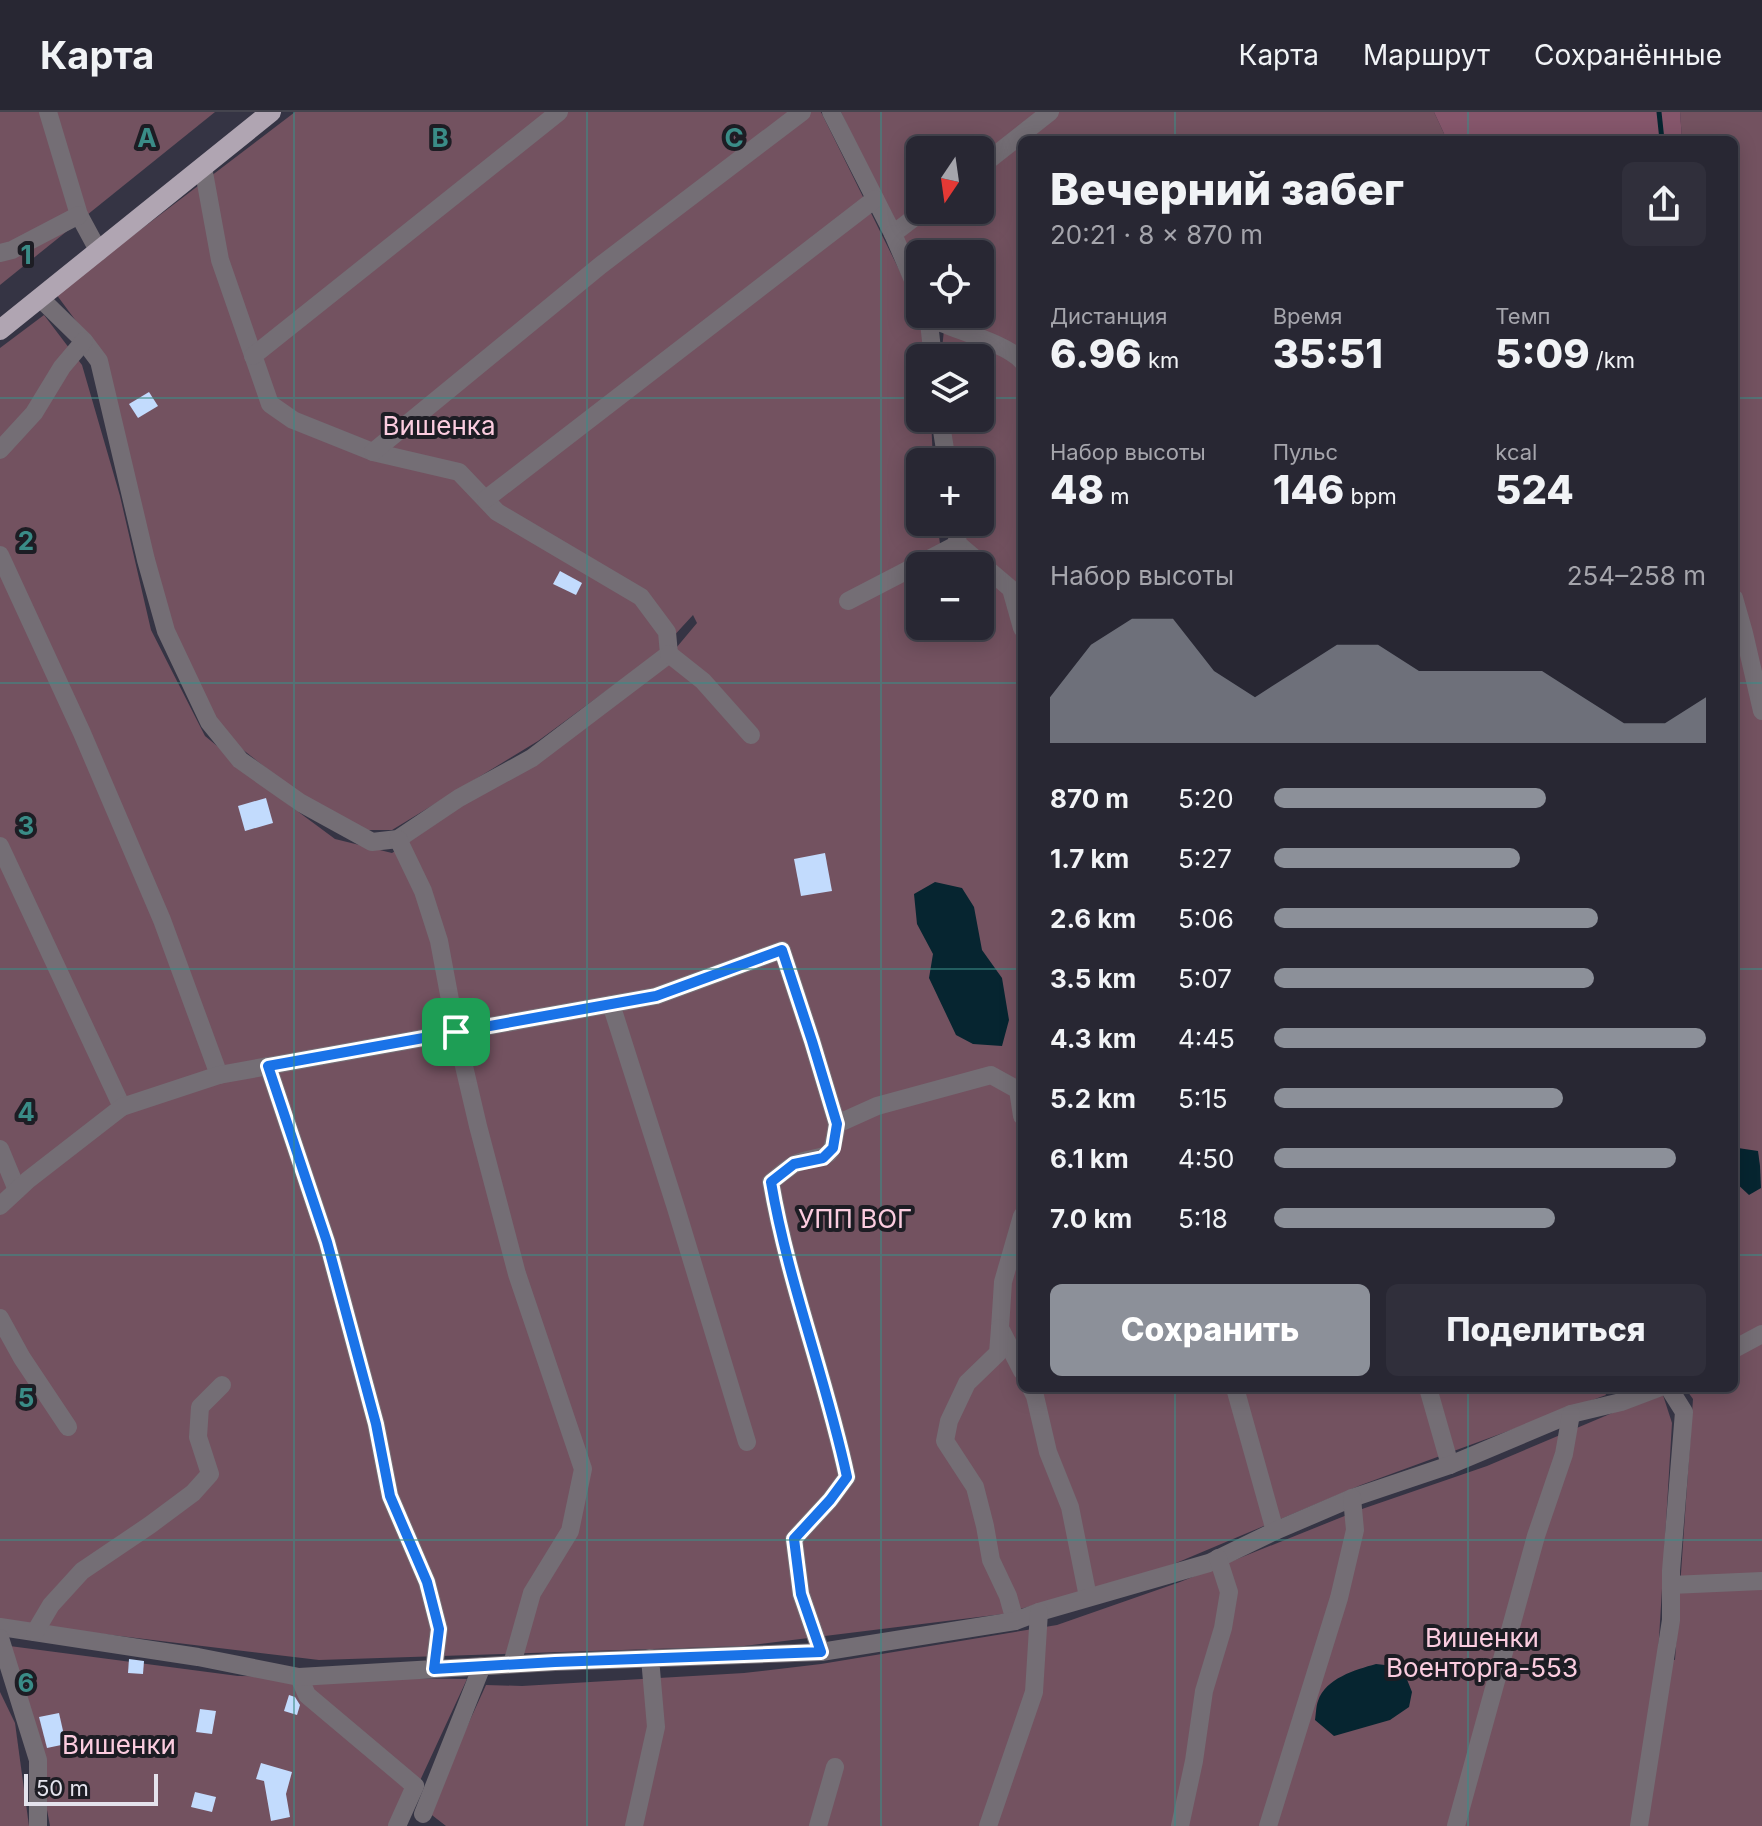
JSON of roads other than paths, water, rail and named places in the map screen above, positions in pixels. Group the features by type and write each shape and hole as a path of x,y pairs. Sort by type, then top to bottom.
{"main road":[{"path":"0,330 271,112"}],"lane":[{"path":"48,112 79,215 99,252"},
{"path":"253,356 559,112"},
{"path":"373,452 601,265 802,112"},
{"path":"831,112 906,264"},
{"path":"1019,136 1050,112"},
{"path":"994,156 1018,137"},
{"path":"203,167 220,260 270,404 293,420 373,452 459,472 497,512 641,597 667,632 669,654 703,681 751,735"},
{"path":"486,499 875,199"},
{"path":"0,253 12,250 79,215"},
{"path":"893,234 906,224"},
{"path":"40,298 84,341 99,361 166,631 209,722 240,760 301,803 372,842 398,839 459,798 532,758 669,654"},
{"path":"952,328 1018,357"},
{"path":"0,450 34,413 62,367 84,341"},
{"path":"957,536 958,544 1011,589 1018,614"},
{"path":"848,601 958,544"},
{"path":"0,555 82,733 162,920 219,1075"},
{"path":"1738,612 1762,711"},
{"path":"398,839 423,891 439,941 478,1126 517,1274 583,1469 570,1531 532,1593 512,1664"},
{"path":"0,846 122,1107"},
{"path":"0,1206 122,1107 219,1075 656,996 782,950 837,1124 833,1148 823,1158 794,1164 771,1182 779,1229 838,1434 847,1477 794,1539 801,1594 821,1652"},
{"path":"611,1004 747,1442"},
{"path":"268,1066 327,1242 376,1424 390,1496 427,1582 439,1629 434,1669"},
{"path":"837,1124 877,1106 991,1075 1018,1090"},
{"path":"0,1149 17,1190"},
{"path":"1015,1621 1008,1596 991,1560 975,1487 945,1441 949,1421 967,1383 998,1353 1003,1282 1018,1230"},
{"path":"0,1318 22,1358 68,1427"},
{"path":"1000,1328 1018,1363"},
{"path":"1738,1347 1762,1334"},
{"path":"35,1632 51,1605 82,1571 193,1493 210,1474 198,1437 200,1407 222,1385"},
{"path":"1033,1392 1048,1452 1070,1507 1088,1597"},
{"path":"1236,1392 1275,1531"},
{"path":"1429,1392 1450,1465"},
{"path":"1639,1826 1671,1620 1684,1412 1672,1392"},
{"path":"0,1627 198,1657 299,1677 512,1664 821,1652 1015,1621 1209,1563 1352,1498 1450,1465 1619,1395"},
{"path":"1456,1826 1536,1536 1564,1454 1571,1414"},
{"path":"1268,1826 1339,1598 1355,1530 1352,1498"},
{"path":"1180,1826 1194,1761 1204,1691 1223,1628 1229,1592 1218,1558"},
{"path":"1671,1585 1762,1581"},
{"path":"988,1826 1034,1692 1039,1612"},
{"path":"0,1638 38,1760 38,1826"},
{"path":"634,1826 656,1727 650,1658"},
{"path":"409,1801 430,1820 482,1666"},
{"path":"299,1677 307,1695 415,1786 397,1826"},
{"path":"818,1826 835,1767"}],"water":[{"path":"935,882 962,888 974,907 982,950 1002,978 1009,1020 1002,1046 973,1044 956,1035 929,978 933,954 917,924 914,894"},
{"path":"1738,1148 1758,1151 1761,1188 1749,1195 1738,1185"},
{"path":"1376,1664 1402,1667 1412,1692 1409,1707 1390,1720 1334,1736 1315,1720 1322,1693 1342,1676"}],"waterway":[{"path":"1659,112 1662,136"}],"park label":[{"name":"Вишенка","path":"439,425"},
{"name":"УПП ВОГ","path":"855,1218"},
{"name":"Вишенки Военторга-553","path":"1482,1652"},
{"name":"Вишенки","path":"119,1744"}]}
